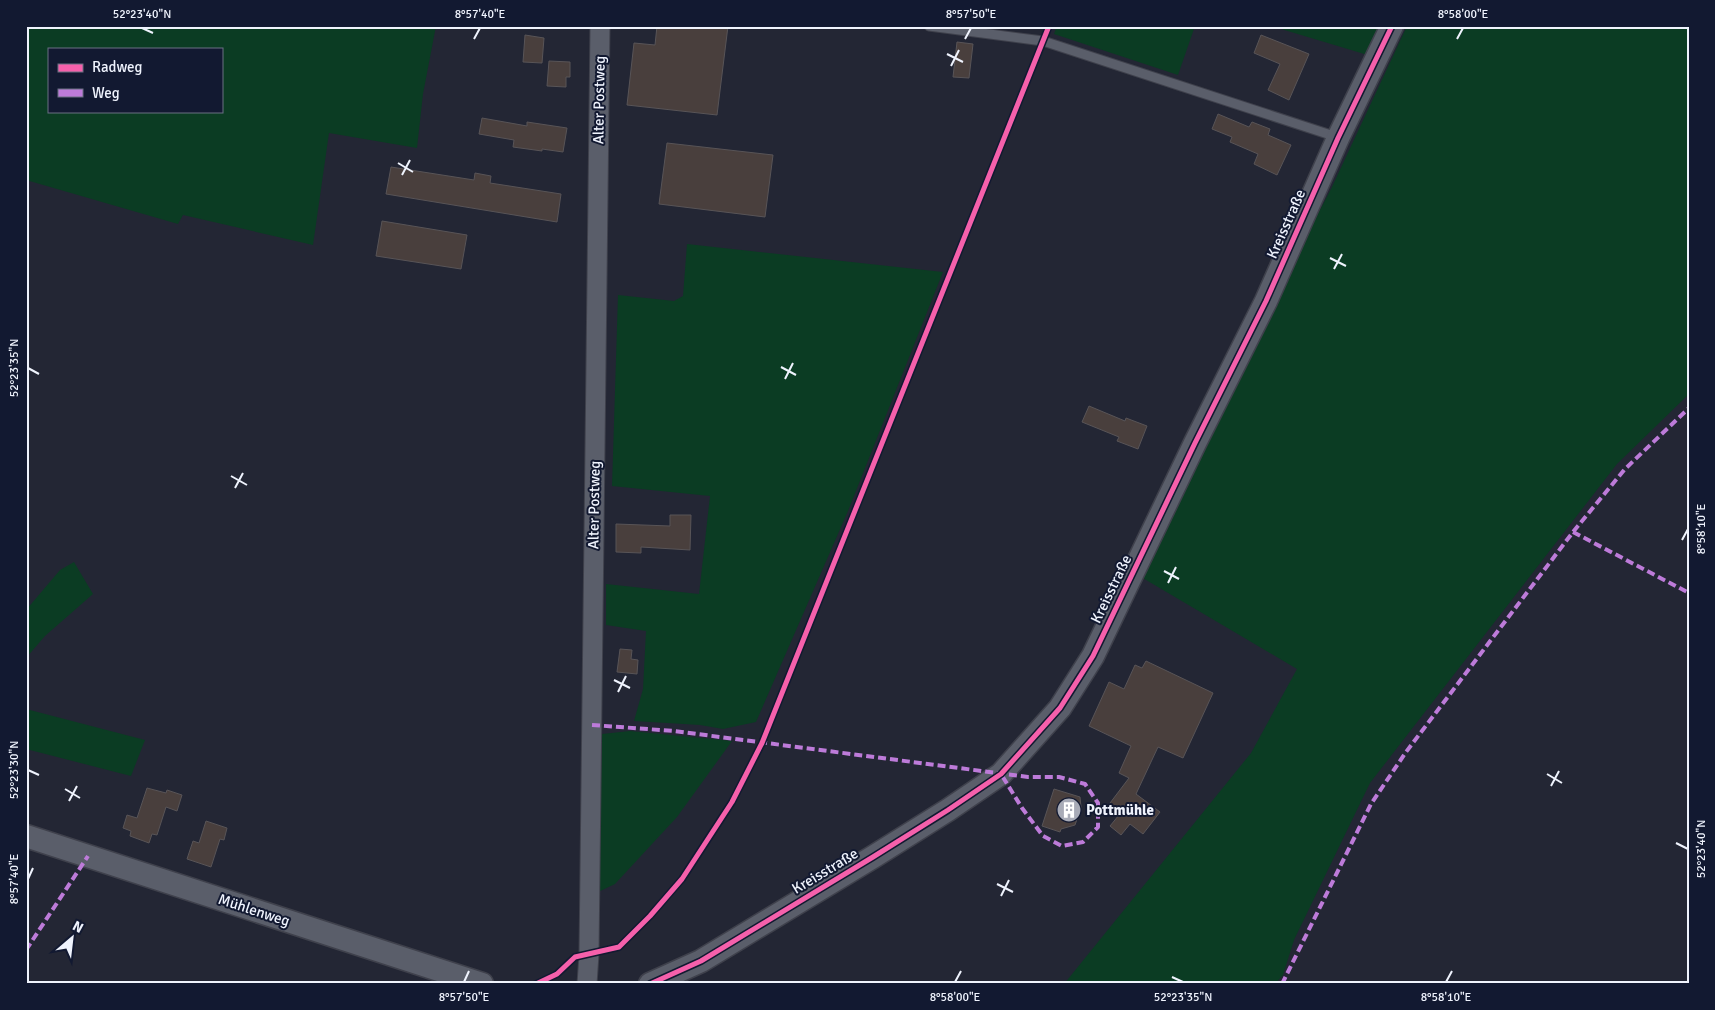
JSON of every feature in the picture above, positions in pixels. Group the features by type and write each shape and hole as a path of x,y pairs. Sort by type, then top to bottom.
{"street":[{"name":"Alter Postweg","path":"587,984 589,954 600,26"},
{"name":"Kreisstraße","path":"650,984 701,961 873,858 948,810 1001,774 1060,708 1093,656 1195,443 1266,301 1338,138 1392,26"},
{"name":"Mühlenweg","path":"26,836 482,984"}],"lane":[{"path":"929,26 1043,41 1338,138"}],"green space":[{"path":"26,26 436,26 423,94 417,148 329,133 313,245 183,215 178,224 26,180"},
{"path":"1057,26 1195,26 1178,75 1054,34"},
{"path":"1271,26 1385,26 1371,56"},
{"path":"1407,26 1689,26 1689,394 1617,464 1370,783 1294,940 1283,975 1275,984 1064,984 1251,753 1297,669 1141,577 1288,271 1331,189"},
{"path":"687,244 943,272 848,511 756,722 723,729 700,725 634,721 643,689 646,631 606,625 606,584 699,594 710,496 612,486 618,295 674,301 683,296"},
{"path":"74,562 93,594 45,636 26,658 26,610 60,570"},
{"path":"26,709 145,740 131,776 26,749"},
{"path":"630,731 732,741 677,817 615,884 598,892 602,734"}],"building":[{"path":"657,26 728,26 717,115 627,105 634,43 655,45"},
{"path":"525,35 544,38 542,63 523,62"},
{"path":"1261,35 1309,54 1289,100 1268,90 1280,64 1254,53"},
{"path":"957,42 973,44 969,78 953,77"},
{"path":"549,61 570,62 570,77 566,77 566,87 547,86"},
{"path":"1218,114 1249,127 1252,122 1270,129 1268,135 1291,145 1277,175 1254,164 1258,154 1230,142 1232,137 1212,129"},
{"path":"482,118 527,126 527,122 567,128 563,152 513,147 514,140 479,134"},
{"path":"667,143 773,155 765,217 659,204"},
{"path":"391,167 474,180 475,173 491,176 490,183 561,194 557,222 386,194"},
{"path":"382,221 467,235 461,269 376,256"},
{"path":"1089,406 1125,421 1126,418 1147,426 1138,449 1117,441 1119,437 1082,422"},
{"path":"670,515 691,515 690,550 641,547 641,553 616,552 616,524 670,526"},
{"path":"620,649 632,650 631,659 638,660 637,674 617,672"},
{"path":"1146,661 1213,693 1183,758 1158,747 1136,794 1160,812 1143,834 1130,824 1121,835 1110,826 1119,815 1107,807 1129,778 1119,773 1131,746 1089,726 1109,682 1124,689 1135,665 1142,668"},
{"path":"147,788 166,793 167,790 182,795 177,811 166,807 157,835 152,834 149,843 130,836 131,831 123,828 127,815 137,818"},
{"path":"1054,789 1080,797 1081,807 1075,825 1061,829 1060,832 1042,826"},
{"path":"206,821 227,828 224,840 220,839 211,867 187,859 193,841 199,843"}],"marked path":[{"path":"1282,984 1371,804 1406,752 1573,532 1625,469 1689,408"},
{"path":"1573,532 1689,593"},
{"path":"592,725 674,731 1028,777 1059,777 1085,784 1098,803 1098,827 1083,842 1062,846 1043,836 1022,808 1001,774"},
{"path":"26,950 88,856"}],"cycle path":[{"path":"536,984 557,974 575,957 619,947 650,916 682,879 732,802 762,743 1049,26"},
{"path":"650,984 701,961 948,810 1001,774 1060,708 1093,656 1195,443 1266,301 1338,138 1392,26"}],"place":[{"name":"Pottmühle","path":"1069,810"}]}
